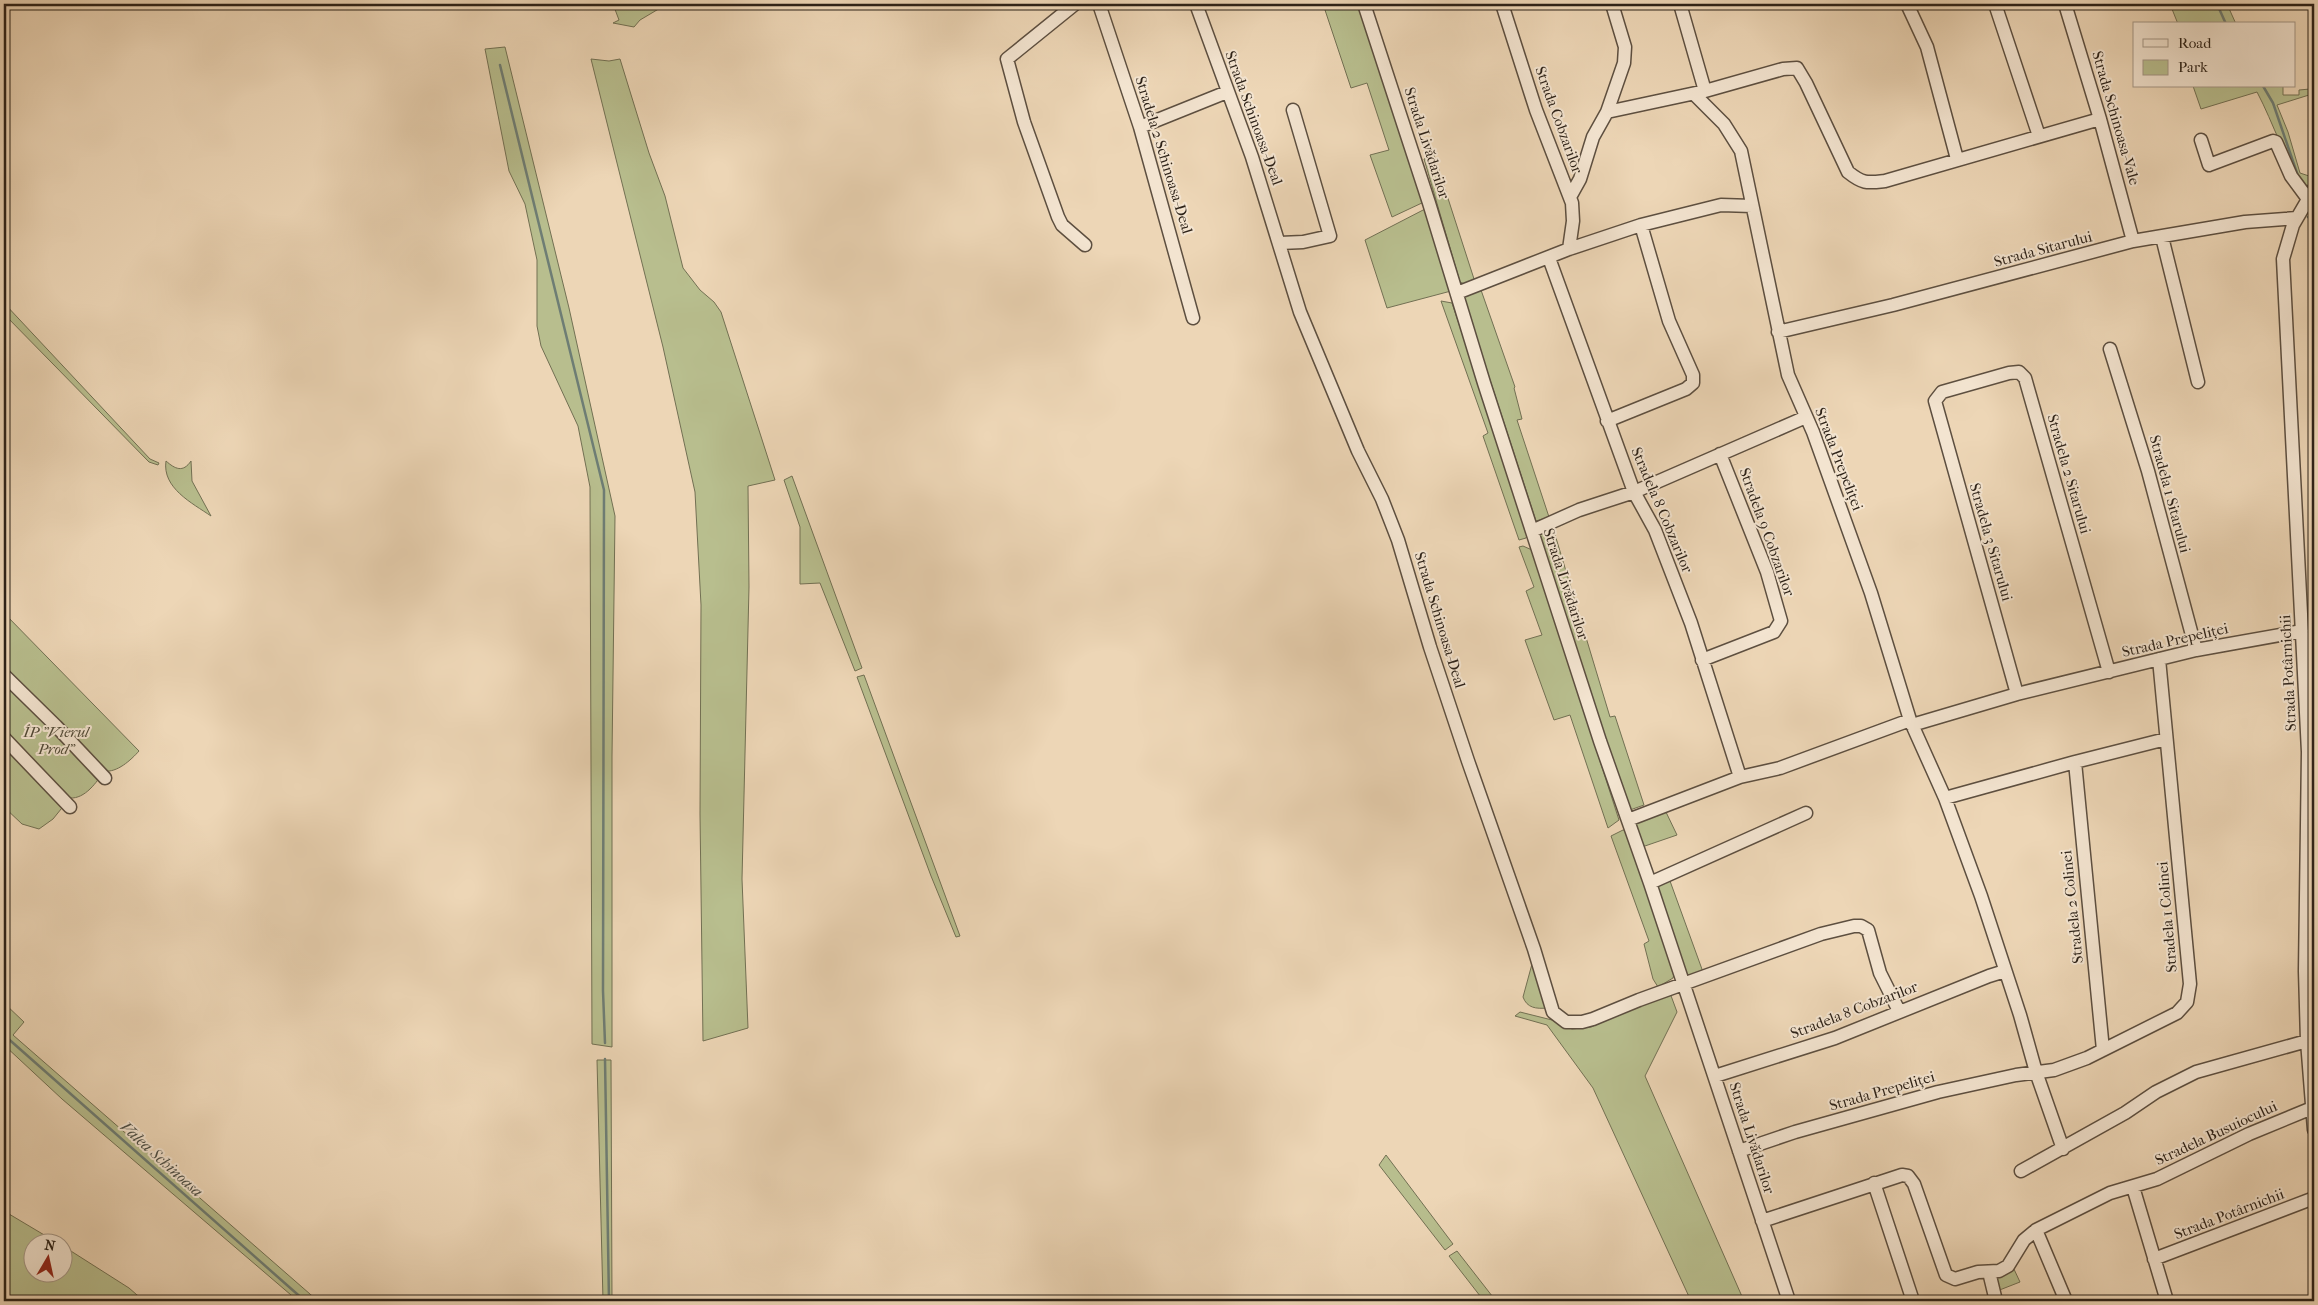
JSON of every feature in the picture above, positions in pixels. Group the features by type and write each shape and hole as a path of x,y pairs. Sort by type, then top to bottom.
{"street":[{"path":"1075,4 1007,59 1024,122 1058,217 1062,225 1085,245"},
{"name":"Stradela 2 Schinoasa-Deal","path":"1099,4 1140,127 1193,318"},
{"name":"Strada Schinoasa-Deal","path":"1196,4 1252,157 1300,312 1358,451 1382,499 1398,540 1430,647 1468,762 1534,948 1552,1012 1566,1022 1582,1022 1683,984"},
{"name":"Strada Livădarilor","path":"1364,4 1600,740 1650,883 1789,1301"},
{"name":"Strada Cobzarilor","path":"1502,4 1536,110 1570,197 1573,222 1569,249"},
{"path":"1570,197 1580,179 1593,137 1607,112 1626,54 1612,4"},
{"name":"Strada Prepeliței","path":"1680,4 1699,93 1724,124 1741,151 1788,375 1814,432 1871,593 1911,722 1945,798 1980,896 2020,1015 2036,1072 2063,1149"},
{"path":"1907,4 1927,47 1957,159"},
{"path":"1995,4 2039,136"},
{"name":"Strada Schinoasa-Vale","path":"2065,4 2100,119 2133,241"},
{"path":"1607,112 1699,93 1783,69 1797,68 1848,172 1859,181 1867,182 1885,181 2100,119"},
{"path":"1140,127 1227,92"},
{"path":"1280,243 1303,242 1330,236 1293,110"},
{"path":"2201,140 2209,165 2266,143 2276,142 2291,176 2311,194"},
{"name":"Strada Potârnichii","path":"2311,194 2284,251 2283,277 2308,752 2305,962 2307,1041 2314,1130"},
{"path":"1457,293 1569,249 1642,225 1721,205 1752,206"},
{"name":"Strada Sitarului","path":"1778,332 1786,332 1799,326 1893,305 2133,241 2245,222 2298,218"},
{"path":"1607,421 1686,389 1693,383 1693,375 1669,321 1642,225"},
{"path":"2162,237 2198,382"},
{"name":"Stradela 8 Cobzarilor","path":"1549,258 1634,492 1654,530 1691,623 1740,778"},
{"path":"1774,313 1799,326"},
{"name":"Stradela 1 Sitarului","path":"2110,349 2148,471 2196,650"},
{"name":"Stradela 2 Sitarului","path":"1936,398 1942,392 2009,373 2019,372 2025,378 2109,672"},
{"name":"Stradela 3 Sitarului","path":"1936,398 1936,406 2017,694"},
{"path":"1532,531 1579,510 1634,492 1806,417"},
{"name":"Stradela 9 Cobzarilor","path":"1702,660 1774,632 1780,621 1767,572 1720,454"},
{"name":"Strada Prepeliței","path":"1628,820 1740,778 1780,768 1911,722 2196,650 2302,631"},
{"name":"Stradela 1 Colinei","path":"2036,1072 2054,1070 2087,1058 2177,1013 2187,1002 2190,993 2159,659"},
{"path":"4,675 105,778"},
{"path":"4,738 70,807"},
{"path":"1945,798 2166,739"},
{"name":"Stradela 2 Colinei","path":"2075,762 2103,1050"},
{"path":"1650,883 1806,813"},
{"path":"1683,984 1821,934 1861,926 1868,930 1880,974 1898,1011"},
{"name":"Stradela 8 Cobzarilor","path":"1715,1076 1835,1038 1898,1011 2005,971"},
{"path":"2021,1171 2125,1113 2156,1092 2196,1072 2307,1041"},
{"name":"Strada Prepeliței","path":"1738,1151 1795,1132 1938,1092 2036,1072"},
{"name":"Stradela Busuiocului","path":"1989,1272 1999,1271 2008,1266 2024,1240 2036,1230 2110,1192 2156,1179 2249,1134 2312,1108"},
{"path":"1762,1221 1902,1175 1912,1180 1946,1275 1950,1278 1963,1278 1978,1272 1989,1272 1996,1301"},
{"path":"1874,1184 1913,1301"},
{"path":"2133,1187 2167,1301"},
{"name":"Strada Potârnichii","path":"2154,1259 2314,1198"},
{"path":"2036,1230 2066,1301"}],"green space":[{"path":"613,4 667,4 640,20 634,27 613,23 619,20"},
{"path":"1323,4 1360,4 1424,202 1392,217 1370,155 1389,150 1367,83 1351,88"},
{"path":"2170,4 2227,4 2235,22 2177,22"},
{"path":"505,47 569,308 615,516 612,756 612,1047 592,1044 590,487 578,426 541,346 537,326 537,260 525,204 509,171 485,49"},
{"path":"591,59 609,61 620,59 649,153 665,196 683,268 700,290 714,302 721,312 775,480 748,486 749,587 742,879 748,1028 703,1041 700,814 701,605 695,492 663,347"},
{"path":"2194,88 2283,88 2283,95 2299,95 2299,90 2310,89 2313,101 2309,95 2277,105 2288,132 2300,173 2312,177 2306,189 2291,166 2257,92 2201,109"},
{"path":"1434,155 1475,282 1467,285 1460,282 1424,159"},
{"path":"1427,208 1451,291 1387,308 1365,240"},
{"path":"1481,290 1515,387 1522,419 1517,420 1549,517 1536,521 1463,297"},
{"path":"1441,301 1452,303 1528,533 1526,538 1519,540 1483,436 1488,433"},
{"path":"4,303 150,459 159,463 158,465 149,462 4,314"},
{"path":"166,461 173,466 182,468 191,461 192,481 211,516 187,500 173,487 166,471"},
{"path":"792,476 862,668 855,671 820,583 800,584 800,527 784,480"},
{"path":"1553,528 1610,717 1615,716 1644,805 1630,810 1600,728 1539,536"},
{"path":"1523,546 1532,550 1619,820 1608,828 1570,715 1554,720 1525,640 1542,635 1526,591 1534,587 1519,547"},
{"name":"ÎP \"Vierul Prod\"","path":"4,613 139,751 119,768 104,771 86,793 70,798 53,819 39,829 22,824 4,807"},
{"path":"864,675 960,936 956,937 931,876 857,677"},
{"path":"1665,810 1677,835 1642,847 1633,822"},
{"path":"1623,830 1628,831 1675,971 1673,978 1658,987 1653,979 1644,944 1649,941 1611,836"},
{"path":"1670,881 1703,972 1686,980 1655,887"},
{"path":"1532,964 1547,1008 1532,1007 1527,1004 1523,997"},
{"path":"1670,993 1677,1012 1645,1076 1744,1301 1691,1301 1593,1088 1547,1025 1515,1016 1520,1012 1552,1020 1572,1029 1591,1027"},
{"path":"4,1003 24,1022 13,1035 318,1301 298,1301 62,1099 4,1045"},
{"path":"597,1060 611,1060 612,1301 603,1301"},
{"path":"1386,1155 1453,1244 1445,1250 1379,1165"},
{"path":"4,1211 39,1232 22,1232 22,1282 72,1282 72,1252 129,1288 144,1301 4,1301"},
{"path":"1457,1251 1496,1301 1484,1301 1449,1256"},
{"path":"2013,1267 2020,1282 1997,1291 1996,1276"}],"waterway":[{"path":"2217,4 2225,22"},
{"path":"500,65 604,490 603,991 605,1043"},
{"path":"2264,88 2273,103 2297,173"},
{"path":"2308,217 2314,219"},
{"name":"Valea Schinoasa","path":"4,1035 305,1301"},
{"path":"605,1059 609,1301"}]}
